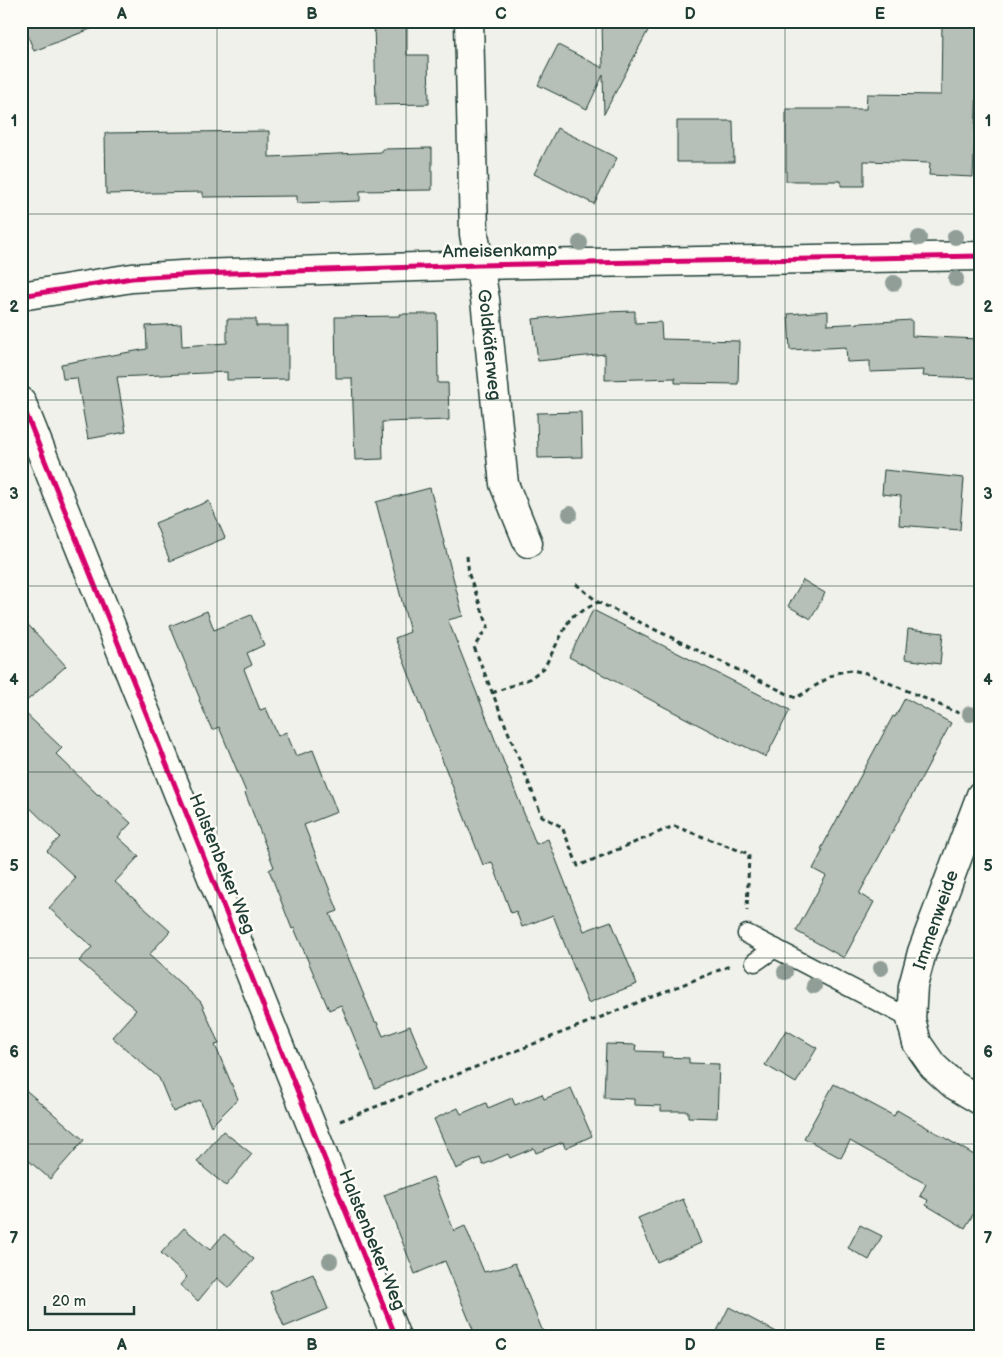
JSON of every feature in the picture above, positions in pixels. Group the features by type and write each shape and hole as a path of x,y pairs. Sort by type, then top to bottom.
{"street":[{"name":"Goldkäferweg","path":"469,21 474,234 485,299 504,484 528,544"},
{"name":"Ameisenkamp","path":"21,296 132,278 198,274 480,265 981,256"},
{"name":"Halstenbeker Weg","path":"21,401 396,1337"},
{"name":"Immenweide","path":"981,795 922,952 913,986 911,1019 917,1043 933,1066 954,1085 981,1100"}],"lane":[{"path":"747,934 911,1019"},
{"path":"755,962 775,948"}],"path":[{"path":"467,556 469,575 488,626 474,647 542,816 562,827 578,866 674,826 749,854 747,934"},
{"path":"576,584 598,602 796,698 836,673 851,670 866,673 970,718"},
{"path":"492,693 529,679 544,668 571,617 598,602"},
{"path":"336,1123 743,960 755,962"},
{"path":"21,1307 33,1337"}],"building":[{"path":"22,21 105,21 106,23 34,51"},
{"path":"374,21 407,21 407,55 428,55 429,104 376,105"},
{"path":"602,21 653,21 604,114 603,75 587,109 538,85 558,45 603,68"},
{"path":"942,21 979,21 978,42 981,42 981,85 977,85 973,177 929,175 930,163 864,161 864,186 841,186 841,181 786,181 786,109 866,109 867,94 941,95"},
{"path":"677,121 733,121 734,162 677,162"},
{"path":"557,128 617,158 594,204 534,174"},
{"path":"269,131 269,157 382,152 382,149 432,148 432,190 360,191 360,201 297,203 297,196 203,197 203,192 106,194 105,133"},
{"path":"635,311 635,323 661,322 662,339 739,341 738,384 675,383 675,378 605,380 605,354 538,361 533,319"},
{"path":"828,311 828,325 912,320 912,336 978,339 976,378 923,376 924,370 870,372 870,361 847,362 846,347 790,350 788,314"},
{"path":"400,314 437,314 438,383 448,383 449,420 382,422 383,459 355,460 352,378 336,378 335,317 400,316"},
{"path":"227,319 256,319 256,326 288,326 288,379 227,380 227,372 117,377 126,432 88,439 77,378 63,379 61,364 147,349 146,326 181,324 182,346 227,343"},
{"path":"581,412 582,457 538,458 537,413"},
{"path":"884,470 964,478 960,530 899,525 901,496 882,494"},
{"path":"430,488 463,616 448,620 536,844 548,839 584,931 611,921 637,984 588,1003 553,915 522,927 516,911 511,913 492,862 483,865 395,638 410,632 376,502"},
{"path":"209,501 225,538 170,561 155,523"},
{"path":"803,580 825,593 811,619 788,606"},
{"path":"593,610 790,710 766,757 712,732 569,657"},
{"path":"207,611 214,630 251,615 264,645 247,653 252,665 244,669 260,710 266,708 278,736 286,732 296,756 313,750 337,812 304,825 338,911 330,914 375,1022 377,1022 383,1036 410,1026 427,1067 375,1088 341,1005 329,1010 294,928 292,929 269,870 274,867 246,792 219,727 212,730 170,626"},
{"path":"21,617 66,666 21,706"},
{"path":"908,629 943,633 940,664 905,659"},
{"path":"905,698 951,723 859,894 874,902 844,958 796,931 826,876 813,869 823,850 821,849 893,716 895,717"},
{"path":"21,709 62,748 56,754 98,795 131,823 118,837 139,856 115,882 170,931 149,955 201,1002 219,1044 215,1045 238,1099 211,1126 200,1100 173,1112 159,1078 112,1037 136,1010 79,961 92,947 49,908 76,878 47,851 60,837 21,799"},
{"path":"786,1030 817,1048 796,1083 765,1065"},
{"path":"606,1044 636,1045 635,1051 663,1052 662,1057 689,1058 689,1063 719,1064 717,1118 688,1117 688,1111 661,1111 661,1106 634,1105 634,1099 604,1098"},
{"path":"834,1084 894,1116 897,1110 981,1159 981,1176 972,1191 981,1197 981,1201 965,1228 926,1205 928,1200 920,1196 926,1184 850,1141 841,1158 804,1138"},
{"path":"21,1086 84,1140 50,1179 21,1154"},
{"path":"571,1088 592,1136 565,1148 563,1142 536,1153 534,1148 510,1158 508,1154 483,1165 480,1158 456,1169 434,1119 458,1108 461,1114 486,1103 488,1108 512,1098 515,1105 542,1094 544,1099"},
{"path":"223,1131 252,1154 226,1186 197,1162"},
{"path":"433,1177 454,1231 465,1226 484,1272 515,1263 545,1337 476,1337 445,1261 415,1274 384,1195"},
{"path":"683,1199 701,1243 657,1262 638,1218"},
{"path":"860,1225 882,1236 869,1260 848,1248"},
{"path":"184,1228 210,1250 224,1234 254,1259 229,1288 217,1278 198,1301 180,1285 187,1277 161,1253"},
{"path":"313,1274 328,1309 284,1327 270,1292"},
{"path":"729,1307 786,1337 714,1337"}],"cycle path":[{"path":"21,296 132,278 198,274 479,265 981,256"},
{"path":"21,401 396,1337"}]}
